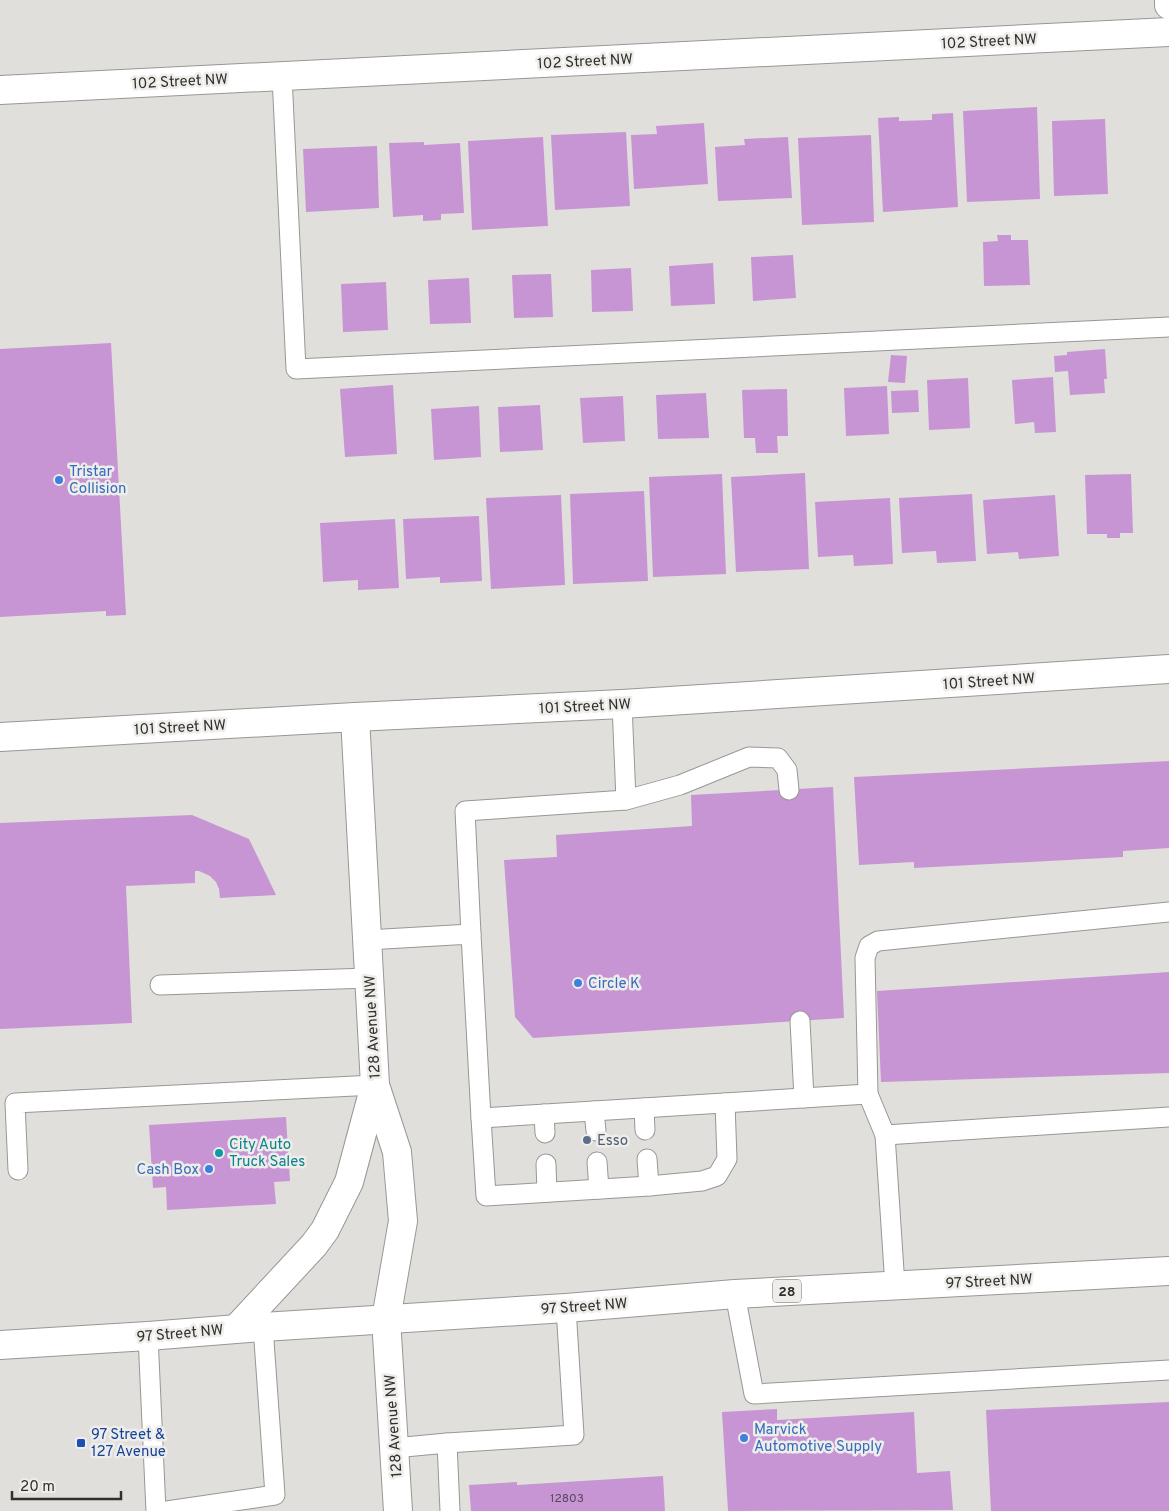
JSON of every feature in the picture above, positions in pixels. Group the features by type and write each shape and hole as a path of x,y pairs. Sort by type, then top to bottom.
{"street":[{"path":"1169,0 1169,6"},
{"name":"102 Street NW","path":"0,90 1169,32"},
{"name":"101 Street NW","path":"0,737 622,704 1169,669"},
{"name":"128 Avenue NW","path":"355,717 375,1085 397,1152 403,1221 396,1319 394,1448 398,1511"},
{"path":"250,1327 325,1230 350,1182 375,1085"},
{"name":"97 Street NW","path":"0,1345 148,1336 250,1327 566,1308 735,1294 1169,1271"}],"lane":[{"path":"282,76 296,368 1169,327"},
{"path":"622,704 626,800"},
{"path":"726,1103 727,1159 717,1176 702,1181 649,1186 486,1196 465,811 626,800 680,785 749,757 778,758 787,770 789,790"},
{"path":"895,1286 885,1135 868,1094 865,958 869,946 878,941 1169,912"},
{"path":"367,940 471,934"},
{"path":"160,984 369,978"},
{"path":"800,1021 804,1098"},
{"path":"18,1170 15,1103 375,1085"},
{"path":"482,1118 868,1094"},
{"path":"644,1108 645,1130"},
{"path":"594,1111 596,1131"},
{"path":"544,1114 544,1133"},
{"path":"885,1135 1169,1117"},
{"path":"647,1159 649,1186"},
{"path":"597,1162 599,1189"},
{"path":"546,1164 547,1192"},
{"path":"735,1294 754,1394 1169,1370"},
{"path":"394,1448 574,1435 566,1308"},
{"path":"167,1511 275,1495 250,1327"},
{"path":"148,1336 156,1511"},
{"path":"446,1444 450,1511"}],"building":[{"path":"1037,107 1040,199 967,202 963,111"},
{"path":"953,113 958,207 883,212 878,118 899,117 899,121 932,120 932,114"},
{"path":"1105,119 1108,194 1054,196 1052,121"},
{"path":"704,123 708,184 634,189 631,135 657,134 656,126"},
{"path":"626,132 630,206 555,210 551,135"},
{"path":"871,135 874,222 802,225 798,138"},
{"path":"543,137 548,226 472,230 468,141"},
{"path":"788,137 792,198 718,201 715,147 745,145 744,139"},
{"path":"424,142 424,145 460,143 464,213 441,214 441,220 423,221 423,215 393,217 389,143"},
{"path":"377,146 379,208 306,212 303,149"},
{"path":"997,235 1011,235 1011,240 1028,240 1030,285 984,286 983,242 998,241"},
{"path":"793,255 796,298 753,301 751,257"},
{"path":"713,263 715,304 671,306 669,266"},
{"path":"631,268 633,311 592,312 591,270"},
{"path":"551,274 553,317 514,318 512,275"},
{"path":"469,278 471,323 430,324 428,280"},
{"path":"386,282 388,330 343,332 341,284"},
{"name":"Tristar Collision","path":"111,343 126,615 106,616 106,611 0,617 0,349"},
{"path":"1105,349 1107,379 1104,379 1105,393 1070,395 1068,371 1055,372 1054,356 1067,355 1067,352"},
{"path":"891,355 907,356 905,383 888,382"},
{"path":"1053,377 1056,432 1035,433 1034,422 1015,424 1012,380"},
{"path":"968,378 970,428 929,430 927,380"},
{"path":"393,385 397,454 345,457 340,389"},
{"path":"887,386 889,434 846,436 844,388"},
{"path":"787,389 788,436 777,436 778,453 756,453 755,438 744,438 742,390"},
{"path":"918,390 919,412 892,413 891,391"},
{"path":"706,393 709,438 658,439 656,395"},
{"path":"623,396 625,441 583,443 580,398"},
{"path":"540,405 543,450 500,452 498,407"},
{"path":"479,406 481,457 434,460 431,409"},
{"path":"805,473 809,569 736,572 731,477"},
{"path":"722,474 726,574 653,577 649,477"},
{"path":"1131,474 1133,533 1120,533 1120,538 1107,538 1107,534 1087,534 1085,475"},
{"path":"644,491 648,581 573,584 570,494"},
{"path":"972,494 976,561 937,563 936,551 902,553 899,498"},
{"path":"561,495 565,585 491,589 486,498"},
{"path":"1055,495 1059,556 1019,559 1018,552 987,554 983,500"},
{"path":"890,498 893,564 854,566 853,555 818,557 815,502"},
{"path":"479,516 482,581 440,583 440,577 406,579 403,519"},
{"path":"395,519 399,588 358,590 358,580 323,582 320,523"},
{"path":"1169,761 1169,848 1123,851 1123,857 914,868 914,862 859,865 854,777"},
{"path":"833,787 844,1018 533,1038 515,1017 504,860 557,857 556,835 692,826 691,795"},
{"path":"192,815 249,839 276,895 220,898 216,882 210,876 199,871 195,871 195,883 126,886 132,1023 0,1029 0,823"},
{"path":"1169,972 1169,1073 881,1082 877,991"},
{"name":"City Auto Truck Sales","path":"286,1117 290,1181 274,1182 276,1204 167,1210 166,1187 153,1188 149,1125"},
{"path":"1169,1402 1169,1511 991,1511 986,1410"},
{"path":"777,1409 777,1420 914,1412 917,1473 950,1471 953,1510 728,1511 722,1412"},
{"path":"663,1476 665,1511 471,1511 469,1485 517,1482 517,1485"}],"place":[{"name":"Tristar Collision","path":"59,480"},
{"name":"Circle K","path":"578,983"},
{"name":"Esso","path":"587,1140"},
{"name":"City Auto Truck Sales","path":"219,1153"},
{"name":"Cash Box","path":"209,1169"},
{"name":"Marvick Automotive Supply","path":"744,1438"},
{"name":"97 Street & 127 Avenue","path":"81,1443"}]}
